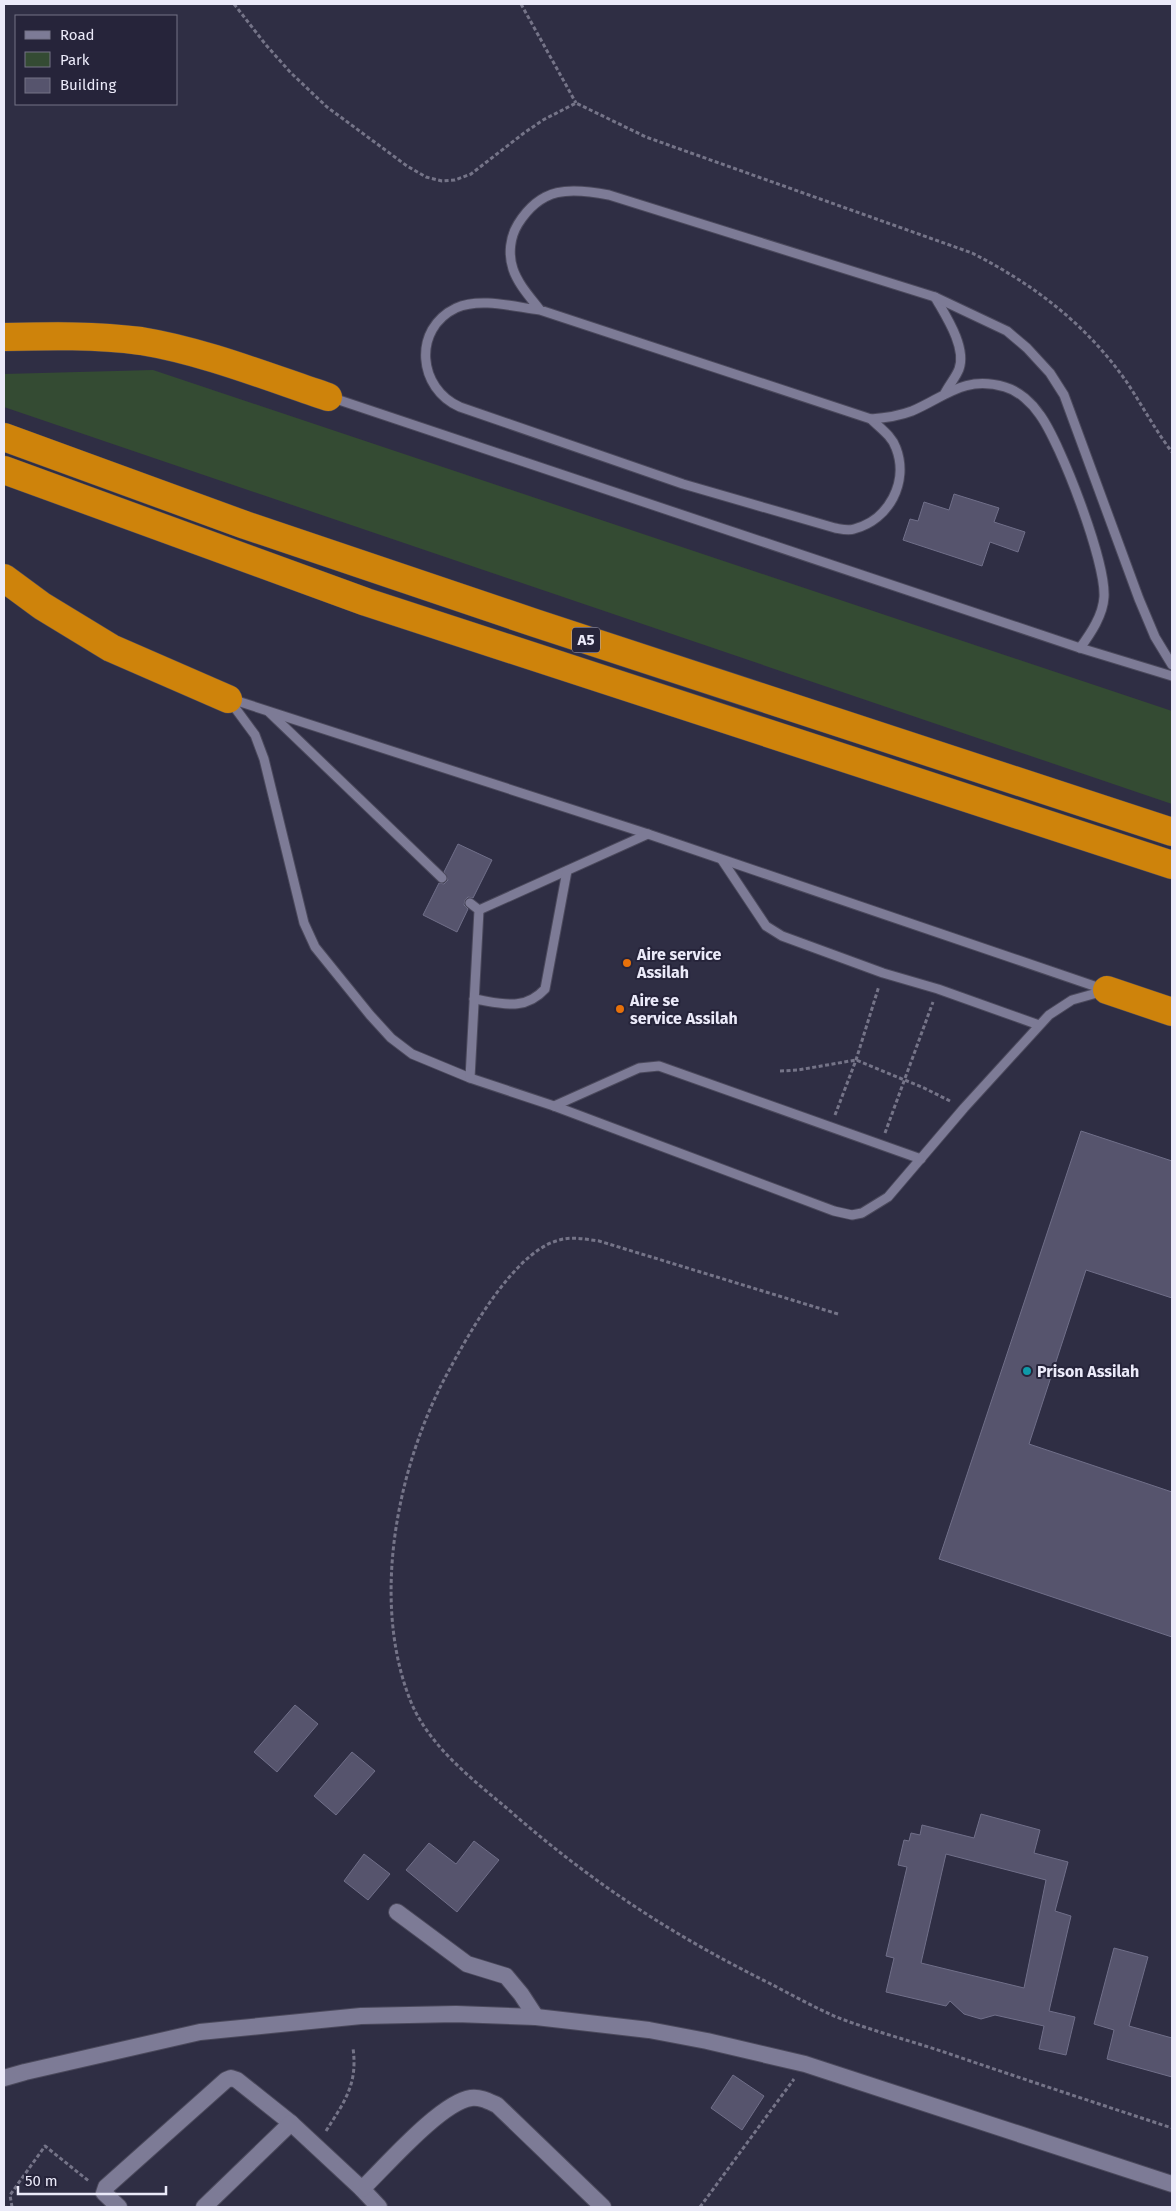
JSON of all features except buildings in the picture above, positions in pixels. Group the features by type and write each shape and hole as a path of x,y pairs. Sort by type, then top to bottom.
{"highway":[{"path":"4,337 67,336 141,341 217,360 328,396"},
{"name":"A5","path":"4,437 254,528 535,623 1172,832"},
{"name":"A5","path":"4,470 366,602 911,778 1172,865"},
{"path":"4,578 42,606 110,648 228,699"},
{"path":"1107,990 1172,1012"}],"street":[{"path":"397,1912 467,1964 506,1976 536,2017"},
{"path":"4,2078 200,2032 361,2016 456,2014 536,2017 649,2030 707,2041 805,2064 1172,2184"},
{"path":"119,2207 106,2195 104,2191 106,2187 229,2079 237,2080 291,2123 379,2207"},
{"path":"362,2190 440,2115 457,2103 471,2098 485,2099 497,2105 603,2207"},
{"path":"204,2207 291,2123"}],"lane":[{"path":"540,310 519,282 512,267 510,247 513,232 531,206 545,197 565,191 587,191 609,195 935,297 1007,331 1027,348 1050,373 1064,395 1139,599 1155,637 1172,665"},
{"path":"935,297 958,341 959,368 945,393"},
{"path":"485,304 540,310 871,419 887,434 896,447 901,475 895,494 885,511 871,523 852,530 835,528 683,484 460,407 439,394 430,380 425,363 427,343 434,328 445,316 456,308 469,305 485,304"},
{"path":"871,419 910,412 945,393 972,384 1005,387 1022,395 1040,414 1068,472 1103,577 1104,598 1100,615 1080,648"},
{"path":"328,396 1080,648 1172,676"},
{"path":"228,699 648,834 1107,990"},
{"path":"228,699 255,735 264,759 304,923 314,947 391,1038 412,1054 470,1078 554,1106 834,1211 852,1215 862,1213 888,1196 964,1108 1049,1015 1072,1000 1107,990"},
{"path":"267,710 442,878"},
{"path":"479,910 648,834"},
{"path":"722,860 766,926 782,936 883,973 938,989 1039,1025"},
{"path":"474,999 518,1005 536,1000 544,990 567,871"},
{"path":"470,903 479,910"},
{"path":"470,1078 479,910"},
{"path":"554,1106 639,1068 659,1066 830,1128 921,1158"}],"path":[{"path":"234,4 291,73 327,107 407,166 426,177 442,181 455,180 471,174 524,133 576,103"},
{"path":"521,4 576,103 646,137 972,253 1009,272 1046,298 1105,355 1126,381 1172,452"},
{"path":"830,1128 856,1060 883,973"},
{"path":"881,1145 903,1080 938,989"},
{"path":"780,1071 798,1070 856,1060 924,1088 964,1108"},
{"path":"838,1314 599,1241 575,1238 557,1240 542,1247 521,1266 488,1302 434,1397 413,1457 395,1532 390,1580 392,1625 409,1698 418,1716 437,1742 466,1773 515,1816 576,1866 624,1901 710,1954 834,2016 1172,2128"},
{"path":"316,2147 348,2096 353,2082 355,2065 353,2048"},
{"path":"700,2207 805,2064"},
{"path":"12,2207 10,2195 45,2146 106,2195"}],"green space":[{"path":"153,370 1172,711 1172,804 4,407 4,374"}],"place":[{"name":"Aire service Assilah","path":"627,963"},
{"name":"Aire se service Assilah","path":"620,1009"},
{"name":"Prison Assilah","path":"1027,1371"}]}
